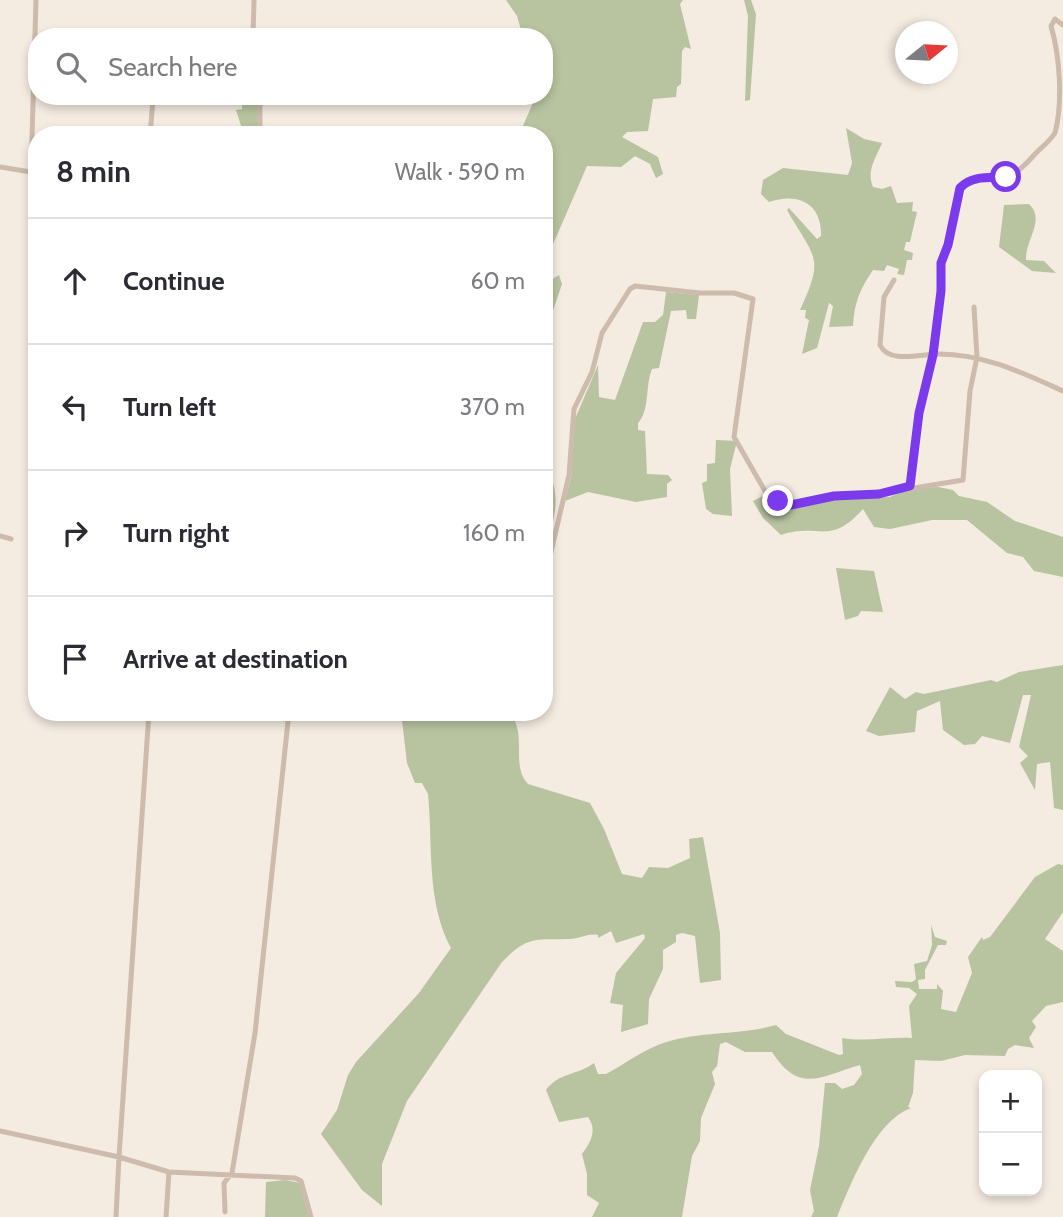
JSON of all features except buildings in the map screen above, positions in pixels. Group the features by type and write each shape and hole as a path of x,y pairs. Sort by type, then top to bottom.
{"street":[{"path":"36,0 36,28"},
{"path":"253,28 254,0"},
{"path":"910,486 919,413 933,355 941,291 941,263 948,245 960,188 965,183 982,178 1006,177 1022,167 1054,135 1062,101 1063,77 1051,26 1055,19 1063,25"},
{"path":"35,105 35,126"},
{"path":"151,126 153,105"},
{"path":"260,105 260,126"},
{"path":"0,167 28,172"},
{"path":"894,280 884,297 880,345 883,351 893,358 933,355 977,357 1016,370 1063,391"},
{"path":"553,543 569,475 574,409 592,372 610,317 635,286 700,293 734,293 753,299 734,438 765,491 778,501 791,505 834,496 879,494 910,486 963,480 966,476 970,391 977,357 974,307"},
{"path":"0,536 11,539"},
{"path":"116,1217 148,721"},
{"path":"225,1212 224,1183 232,1172 255,1033 288,721"},
{"path":"0,1132 120,1157 169,1172 229,1177 295,1178 301,1181 311,1217"},
{"path":"166,1217 169,1172"}],"green space":[{"path":"506,0 683,0 680,4 691,49 685,47 682,51 681,84 677,87 676,97 653,99 648,131 627,132 622,137 658,157 663,174 656,178 650,164 635,156 621,167 587,166 553,244 553,126 523,126 532,105 553,105 553,28 520,28 517,16"},
{"path":"744,0 751,0 756,14 750,100 745,101 748,16"},
{"path":"242,105 260,105 261,126 241,126 236,110 242,109"},
{"path":"846,128 864,139 882,143 871,170 873,187 882,189 891,186 897,203 913,202 912,211 917,212 910,242 906,242 904,250 913,253 912,260 907,260 904,275 897,274 899,269 887,265 884,271 873,270 858,296 853,326 829,327 833,306 829,303 817,348 802,354 809,320 805,318 806,310 800,310 812,278 813,258 787,210 789,208 817,239 821,236 820,225 813,208 806,203 790,198 769,202 761,194 763,180 783,168 848,175 852,163"},
{"path":"1029,204 1036,217 1026,260 1044,261 1056,273 1032,271 999,247 1004,205"},
{"path":"559,275 562,284 553,310 553,279"},
{"path":"666,292 699,295 696,319 687,319 686,310 671,311 659,368 652,369 646,405 638,423 638,430 645,431 647,474 668,475 672,480 667,484 667,497 636,502 588,492 565,501 571,478 575,419 598,365 599,397 615,400 643,322 655,322 663,315"},
{"path":"716,440 737,441 730,469 732,516 713,514 706,509 702,483 707,481 707,464 715,463"},
{"path":"553,484 556,498 553,519"},
{"path":"938,487 953,490 959,496 987,502 1015,521 1063,537 1063,577 1034,571 1023,557 1007,553 967,520 932,520 890,529 874,527 863,509 841,527 832,530 781,535 763,518 753,501 765,495 785,507 794,508 843,498 890,497 910,488"},
{"path":"836,568 874,571 883,612 861,611 858,616 845,620"},
{"path":"1063,665 1063,810 1054,808 1050,762 1037,764 1035,790 1020,763 1028,756 1019,747 1031,695 1023,695 1010,743 982,736 975,744 964,745 943,730 940,701 917,711 915,732 879,736 866,731 890,687 905,699 916,692 924,694 991,680 997,682 1019,672"},
{"path":"402,721 514,721 518,731 520,768 528,784 590,803 622,874 642,878 649,867 668,868 690,858 689,839 703,837 720,933 721,980 700,983 695,936 682,933 676,935 676,942 663,950 663,969 649,999 648,1024 621,1032 623,1005 610,1003 616,973 645,938 644,934 616,943 611,931 598,938 598,935 591,935 541,940 519,947 502,962 407,1101 382,1164 382,1206 362,1190 321,1134 337,1110 348,1075 356,1062 419,993 451,948 443,930 434,892 428,794 422,783 415,783 407,763"},
{"path":"1058,864 1063,865 1063,912 1045,939 1063,951 1063,1002 1046,1006 1032,1021 1036,1027 1029,1038 1034,1048 1015,1045 1008,1049 1005,1056 965,1055 941,1061 915,1060 913,1093 908,1107 911,1108 898,1115 875,1139 857,1171 837,1217 811,1217 814,1211 810,1190 819,1146 825,1083 835,1083 842,1089 854,1085 862,1074 860,1065 822,1077 802,1078 792,1074 772,1052 745,1052 726,1042 720,1044 717,1066 712,1072 715,1084 701,1118 700,1141 692,1156 682,1217 592,1217 599,1203 587,1195 587,1174 582,1154 593,1132 591,1122 588,1117 559,1122 546,1090 556,1080 594,1063 598,1074 606,1074 645,1051 672,1040 776,1025 786,1034 839,1055 843,1054 842,1038 912,1038 909,1006 917,994 909,988 896,987 895,981 912,982 916,979 914,964 927,961 932,945 931,925 935,937 947,941 946,945 938,945 925,970 925,979 918,980 919,989 937,989 937,984 943,991 941,1009 956,1012 972,973 968,957 982,937 983,940 990,937 1035,877"},
{"path":"285,1180 301,1183 311,1217 265,1217 266,1182"}],"route":[{"path":"778,501 791,505 834,496 879,494 910,486 919,413 933,355 941,291 941,263 948,245 960,188 965,183 982,178 1006,177"}]}
